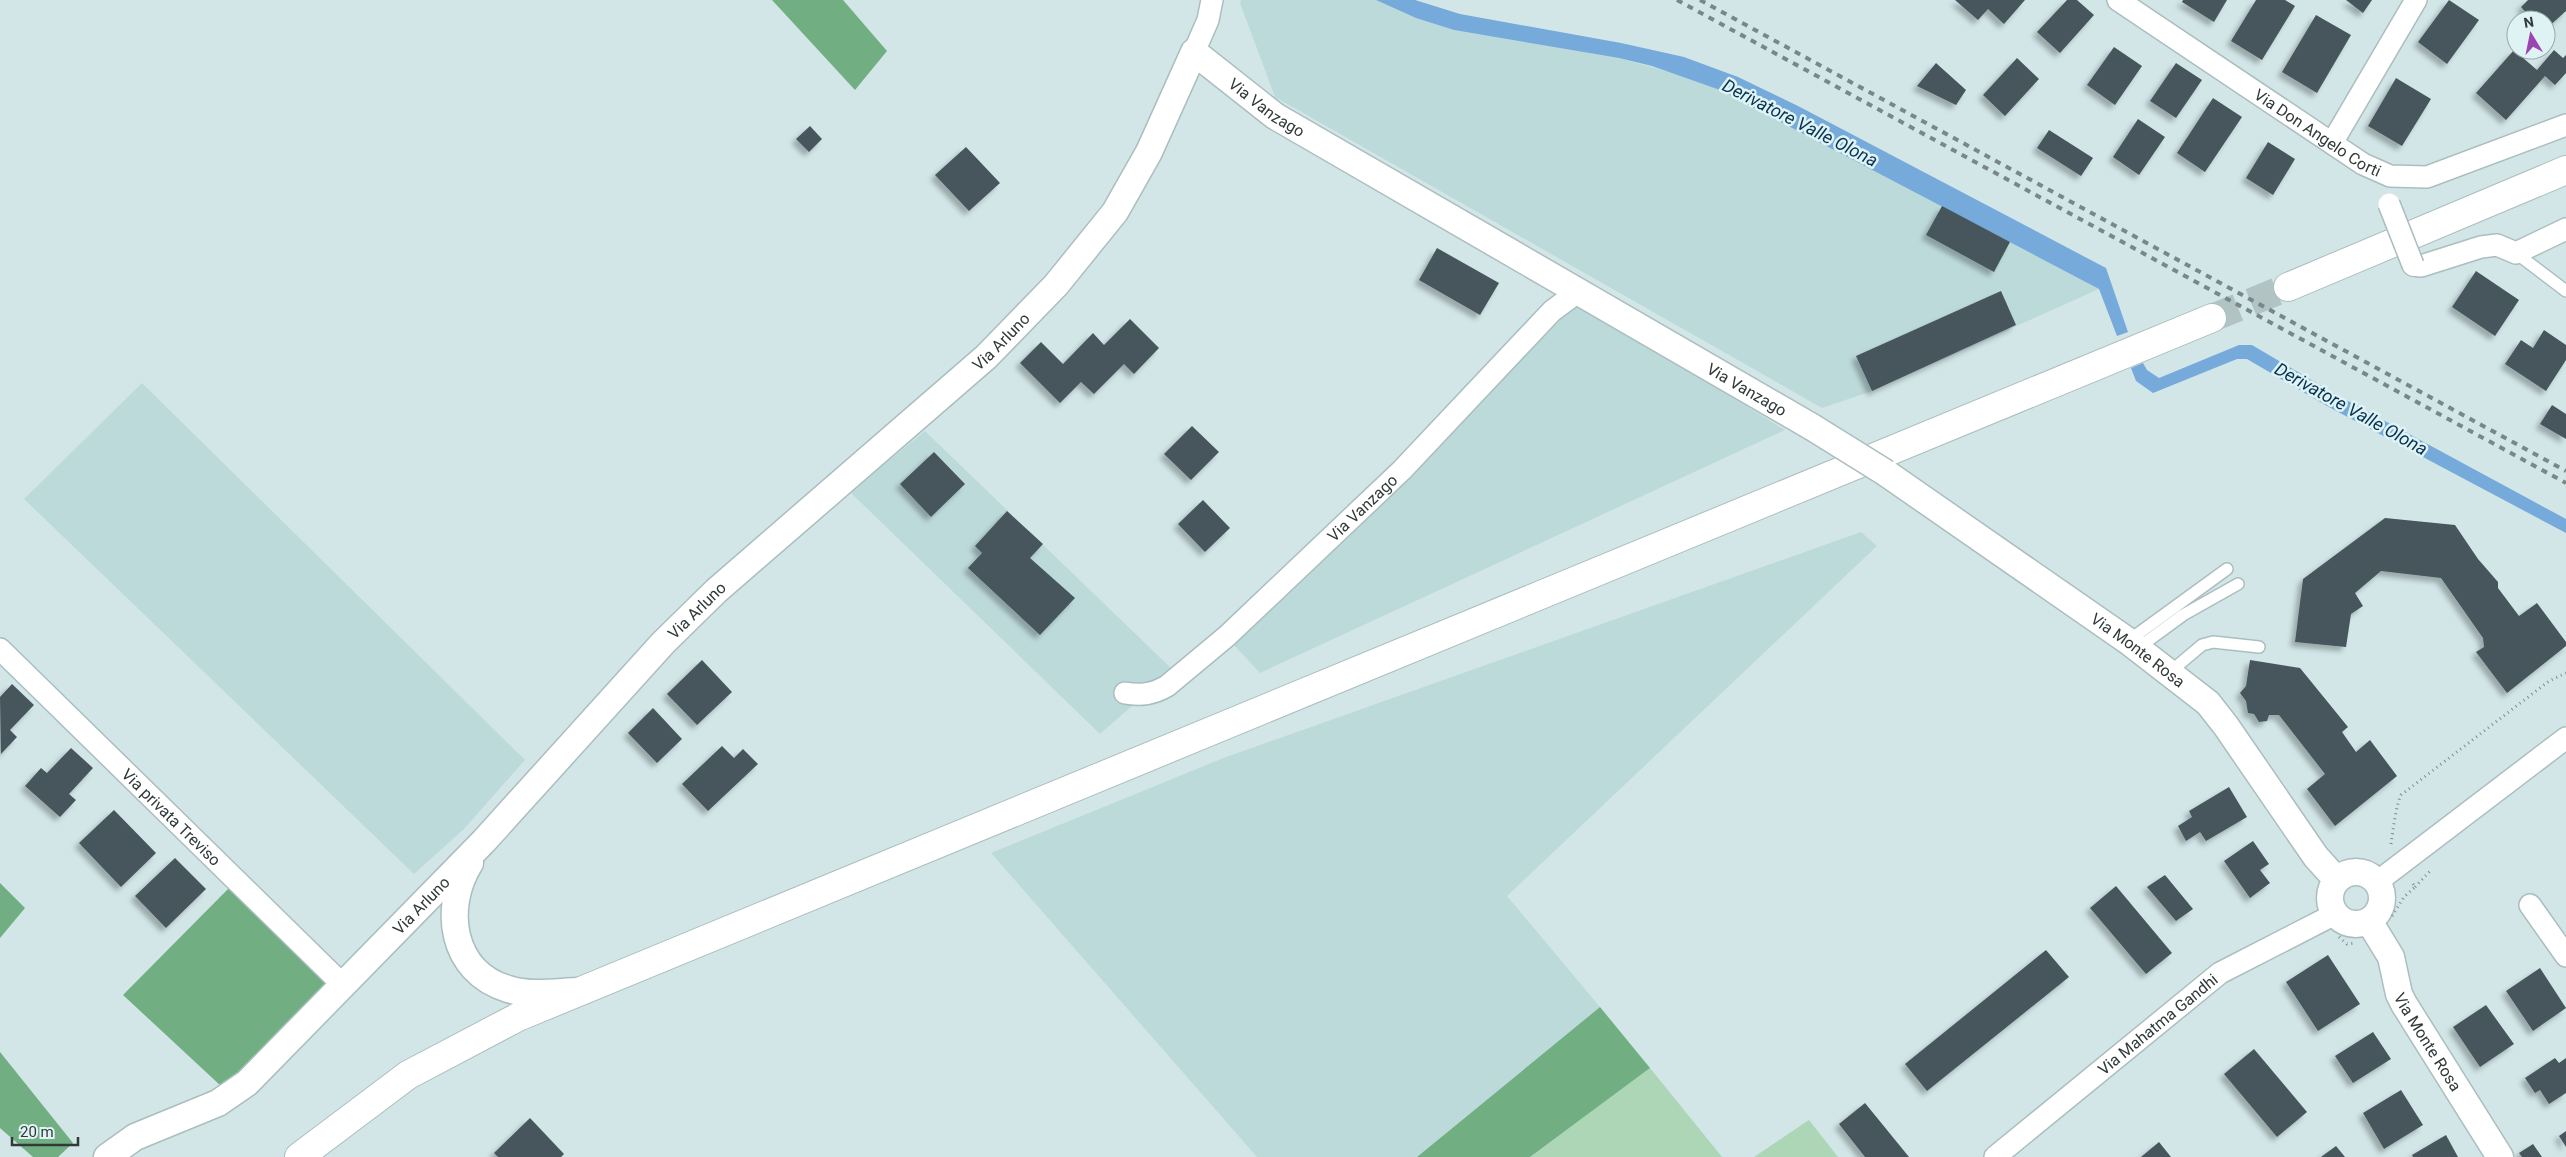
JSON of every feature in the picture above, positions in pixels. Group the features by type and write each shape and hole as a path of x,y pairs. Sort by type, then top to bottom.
{"main road":[{"path":"2288,287 2566,170"},
{"path":"303,1154 408,1075 518,1017 2212,318"}],"street":[{"name":"Via Arluno","path":"107,1157 135,1137 218,1103 247,1083 484,841 663,643 716,591 986,357 1056,286 1115,212 1149,152 1208,20 1212,0"},
{"name":"Via Don Angelo Corti","path":"2118,0 2364,164 2390,176 2414,178 2433,175 2566,125"},
{"path":"2332,143 2416,0"},
{"name":"Via Vanzago","path":"1194,52 1275,116 1812,427 1886,473"},
{"path":"2390,176 2393,190 2390,204 2413,265 2421,266 2481,246 2497,245 2516,254 2566,229"},
{"name":"Via Vanzago","path":"1125,693 1139,695 1162,689 1226,636 1402,470 1552,311 1579,291"},
{"name":"Via Monte Rosa","path":"1886,473 2133,644 2208,704 2226,726 2316,857 2337,880"},
{"name":"Via privata Treviso","path":"0,649 342,984"},
{"path":"2377,882 2566,738"},
{"path":"484,841 458,886 453,906 454,927 460,947 472,965 487,979 513,990 526,994 582,991"},
{"path":"2362,872 2377,882 2382,898 2380,908 2369,921 2354,924 2340,919 2336,924 2331,908 2330,893 2337,880 2344,874 2362,872"},
{"path":"2530,905 2566,956"},
{"name":"Via Monte Rosa","path":"2369,921 2385,945 2404,1004 2500,1157"},
{"name":"Via Mahatma Gandhi","path":"1995,1157 2220,973 2336,924"}],"lane":[{"path":"2516,254 2566,291"},
{"path":"2133,644 2227,569"},
{"path":"2133,644 2238,584"},
{"path":"2170,672 2202,645 2213,642 2259,647"}],"path":[{"path":"2336,924 2348,944 2360,942 2369,956 2400,936 2391,918 2404,897 2415,887 2392,854 2390,848 2395,829 2397,802 2402,795 2549,680 2566,673"}],"shaded area":[{"path":"1241,0 1376,0 1416,18 1454,30 1619,58 1681,75 1720,90 1758,108 2099,289 1872,391 1822,408 1275,97 1240,3"},
{"path":"1579,302 1785,430 1260,673 1233,644 1559,318"},
{"path":"142,383 525,760 464,829 414,874 24,499"},
{"path":"925,431 1173,670 1100,734 850,492"},
{"path":"1861,532 1877,546 1507,896 1600,1007 1417,1157 1257,1157 991,853 1226,757"}],"green space":[{"path":"772,0 843,0 887,51 855,90"},
{"path":"0,883 25,908 0,938"},
{"path":"230,887 327,982 247,1067 221,1086 123,995"},
{"path":"1600,1007 1650,1068 1530,1157 1417,1157"},
{"path":"0,1052 73,1143 58,1157 33,1157 0,1128"},
{"path":"1650,1068 1722,1157 1530,1157"},
{"path":"1809,1120 1838,1157 1754,1157"}],"water":[{"name":"Derivatore Valle Olona","path":"1376,0 1415,0 1460,14 1621,43 1684,57 1738,77 1800,107 2106,268 2128,332 2117,336 2099,289 1720,90 1652,66 1619,58 1454,30 1416,18"},
{"name":"Derivatore Valle Olona","path":"2239,345 2252,345 2335,394 2566,519 2566,533 2327,406 2247,359 2237,359 2153,393 2136,381 2131,368 2143,363 2147,370 2159,378"}],"building":[{"path":"1955,0 2025,0 2004,24 1988,9 1978,20"},
{"path":"2067,0 2077,0 2094,15 2060,53 2037,32"},
{"path":"2183,0 2227,0 2214,22 2182,2"},
{"path":"2256,0 2285,0 2295,6 2262,60 2231,41"},
{"path":"2346,0 2372,0 2363,13"},
{"path":"2449,0 2479,20 2447,64 2418,42"},
{"path":"2528,0 2566,0 2566,11 2556,20 2556,10 2524,10 2521,7"},
{"path":"2316,15 2351,35 2317,93 2282,72"},
{"path":"2114,47 2142,66 2115,105 2087,85"},
{"path":"2556,52 2563,58 2566,55 2566,73 2555,85 2545,76 2506,120 2476,93 2506,59 2526,60 2537,70 2546,60 2556,60"},
{"path":"2017,58 2039,79 2005,116 1983,95"},
{"path":"1936,63 1966,90 1956,105 1917,86"},
{"path":"2176,63 2202,80 2176,118 2150,101"},
{"path":"2396,78 2431,99 2402,146 2368,126"},
{"path":"2213,98 2242,117 2205,172 2177,153"},
{"path":"2138,119 2165,137 2139,175 2113,157"},
{"path":"810,126 822,139 809,152 796,139"},
{"path":"2049,130 2093,158 2081,176 2037,148"},
{"path":"2268,142 2295,159 2273,195 2246,178"},
{"path":"966,147 1000,183 969,211 935,175"},
{"path":"1942,206 2010,242 1994,272 1926,235"},
{"path":"1437,248 1499,283 1480,315 1419,280"},
{"path":"2476,271 2519,300 2495,336 2452,307"},
{"path":"2001,291 2016,325 1872,391 1856,356"},
{"path":"1130,319 1159,348 1134,374 1124,364 1094,394 1081,382 1060,403 1020,363 1041,342 1063,364 1093,333 1104,345"},
{"path":"2544,330 2566,345 2566,360 2546,391 2505,364 2521,340 2533,348"},
{"path":"2552,405 2566,414 2566,439 2540,424"},
{"path":"1192,426 1219,452 1191,480 1164,454"},
{"path":"934,452 965,484 931,517 900,484"},
{"path":"1203,500 1230,528 1205,552 1178,524"},
{"path":"1007,511 1043,544 1030,558 1075,598 1040,635 968,568 982,553 975,546"},
{"path":"2385,518 2455,525 2478,559 2498,582 2498,588 2519,616 2537,603 2566,642 2566,646 2507,693 2476,652 2484,647 2483,638 2441,578 2381,571 2355,593 2363,606 2351,614 2346,647 2295,642 2303,579"},
{"path":"702,660 732,692 697,725 667,694"},
{"path":"2250,660 2300,668 2348,727 2342,732 2356,752 2370,740 2397,776 2335,826 2307,789 2325,774 2279,715 2269,715 2267,721 2259,722 2254,714 2248,713 2246,701 2240,693 2246,686"},
{"path":"12,684 34,705 10,730 17,737 1,754 0,697"},
{"path":"653,708 682,739 657,763 628,733"},
{"path":"722,746 734,758 743,749 758,764 708,811 682,784"},
{"path":"71,748 93,768 69,794 76,800 60,817 25,786 41,768 47,773"},
{"path":"2229,787 2247,817 2206,841 2200,832 2186,841 2178,826 2192,817 2189,811"},
{"path":"114,810 156,853 121,887 79,843"},
{"path":"2253,841 2269,864 2260,870 2270,883 2250,898 2224,861"},
{"path":"175,858 206,889 166,928 135,896"},
{"path":"2165,875 2193,909 2176,921 2147,887"},
{"path":"2116,886 2172,953 2146,974 2090,908"},
{"path":"2046,950 2069,977 1927,1091 1905,1064"},
{"path":"2328,955 2360,1004 2318,1031 2286,982"},
{"path":"2540,968 2566,1008 2533,1031 2506,991"},
{"path":"2486,1005 2514,1044 2480,1067 2453,1027"},
{"path":"2373,1032 2391,1059 2353,1083 2335,1056"},
{"path":"2254,1049 2307,1112 2277,1137 2224,1074"},
{"path":"2555,1058 2559,1063 2566,1058 2566,1093 2549,1104 2540,1090 2535,1093 2525,1078"},
{"path":"2401,1090 2423,1125 2384,1149 2363,1113"},
{"path":"1865,1103 1909,1157 1865,1157 1839,1124"},
{"path":"530,1118 564,1154 561,1157 498,1157 494,1153"},
{"path":"2566,1131 2566,1147 2559,1136"},
{"path":"2446,1135 2458,1157 2413,1157 2412,1155"},
{"path":"2159,1142 2171,1157 2141,1157"},
{"path":"2533,1144 2542,1157 2522,1157 2519,1153"},
{"path":"2336,1146 2345,1157 2321,1157"}],"tunnel":[{"path":"2212,318 2288,287"}],"railway":[{"path":"1677,0 2566,483"},
{"path":"1700,0 2566,471"}]}
